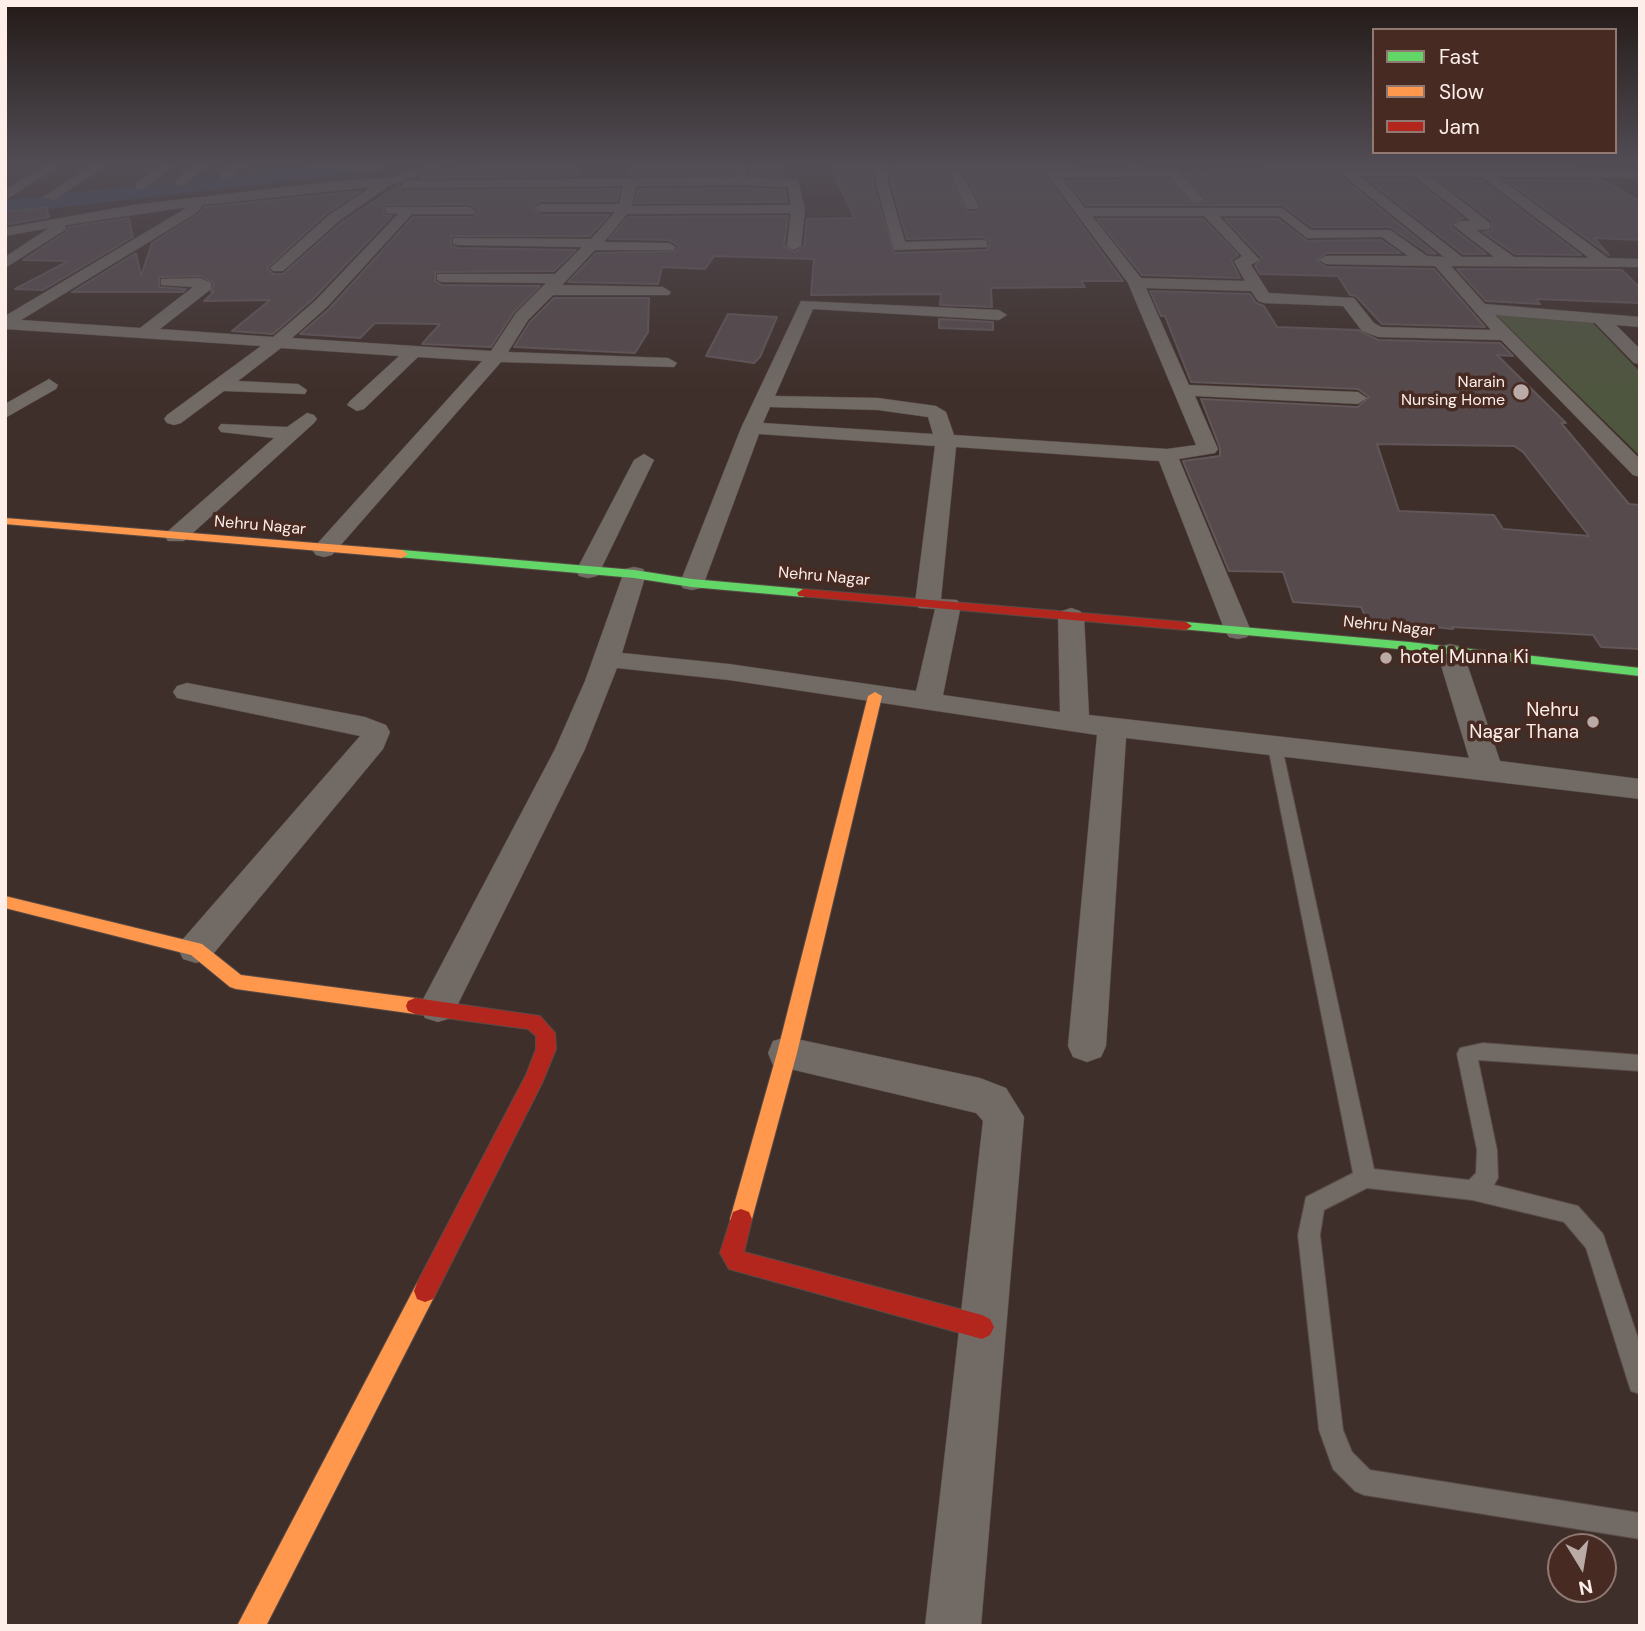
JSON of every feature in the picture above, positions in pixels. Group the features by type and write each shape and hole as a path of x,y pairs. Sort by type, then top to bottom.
{"street":[{"path":"5,264 41,241"},
{"path":"5,323 139,241"},
{"path":"278,268 309,241"},
{"path":"174,419 275,344 321,304 381,241"},
{"path":"463,241 669,247"},
{"path":"324,550 496,357 522,317 596,241"},
{"path":"794,241 794,246"},
{"path":"897,241 899,247 982,244"},
{"path":"751,428 1167,455 1208,449 1136,283 1106,241"},
{"path":"1236,241 1253,260 1241,261 1264,298 1350,302 1368,327 1378,332 1506,335"},
{"path":"1398,241 1429,260 1640,471"},
{"path":"1433,241 1458,261"},
{"path":"1482,241 1509,261"},
{"path":"1576,241 1604,262"},
{"path":"1325,260 1640,262"},
{"path":"442,277 665,284 559,281"},
{"path":"142,335 205,285 166,282"},
{"path":"1136,283 1256,286"},
{"path":"692,583 751,428 807,304 999,315"},
{"path":"1480,309 1640,322"},
{"path":"1600,319 1640,359"},
{"path":"5,323 275,344 496,357 668,363"},
{"path":"357,405 413,352"},
{"path":"5,412 50,385"},
{"path":"220,385 298,390"},
{"path":"1182,390 1358,398"},
{"path":"763,401 878,404 936,412 946,441 938,604 928,703"},
{"path":"176,536 299,426 228,428"},
{"path":"1167,455 1238,631"},
{"path":"589,571 644,460"},
{"name":"Nehru Nagar","path":"5,521 324,550 634,574 692,583 1238,631 1640,672"},
{"path":"438,1007 570,750 606,659 634,574"},
{"path":"1071,616 1075,723"},
{"path":"1450,652 1488,770"},
{"path":"606,659 729,672 875,696 1112,728 1640,789"},
{"path":"187,692 365,726 376,732 373,742 196,949"},
{"path":"875,696 787,1053 731,1253 737,1261 982,1327"},
{"path":"1087,1046 1112,728"},
{"path":"5,902 196,949 236,982 438,1007 533,1022 545,1033 546,1049 529,1089 250,1626"},
{"path":"787,1053 980,1096 992,1101 999,1109 1004,1127 953,1626"}],"lane":[{"path":"1275,747 1365,1178"},
{"path":"1472,1190 1487,1178 1487,1150 1467,1054 1483,1051 1640,1063"},
{"path":"1640,1382 1595,1242 1570,1213 1472,1190 1365,1178 1314,1205 1310,1235 1331,1430 1342,1460 1364,1482 1640,1525"}],"green space":[{"path":"1495,314 1592,322 1640,372 1640,456"}],"building":[{"path":"52,241 126,241 43,290 15,289 69,261 23,260"},
{"path":"155,241 296,241 267,268 273,274 283,274 320,241 368,241 313,299 273,334 232,331 270,300 204,301 214,292 211,292 214,283 201,276 159,277 159,287 186,289 183,292 72,292 136,253 141,276 152,243"},
{"path":"391,241 451,241 451,246 458,248 576,250 554,271 435,272 435,281 442,285 540,286 514,312 491,347 422,344 440,324 375,323 360,338 300,334 329,309"},
{"path":"671,241 785,241 784,246 795,252 804,246 805,241 890,241 894,253 987,250 990,241 1094,241 1123,281 1081,281 1085,287 991,288 992,307 940,305 941,294 811,295 814,259 714,256 705,269 662,267 658,284 568,282 596,253 676,251 679,246"},
{"path":"1115,241 1224,241 1238,255 1231,260 1240,278 1142,275"},
{"path":"1246,241 1383,241 1400,253 1326,253 1317,261 1326,267 1434,269 1485,327 1382,324 1356,296 1350,295 1338,276 1260,274 1255,266 1262,258"},
{"path":"1411,241 1420,241 1436,254 1428,253"},
{"path":"1447,241 1469,241 1486,254 1463,254"},
{"path":"1496,241 1562,241 1581,255 1515,254"},
{"path":"1590,241 1597,241 1609,255"},
{"path":"1457,269 1622,270 1640,288 1640,303 1536,299 1540,304 1486,301"},
{"path":"1150,291 1250,294 1256,303 1264,306 1277,327 1358,330 1378,340 1500,343 1513,356 1497,355 1566,423 1561,423 1629,504 1640,505 1640,649 1601,647 1593,635 1452,627 1453,629 1367,620 1361,607 1293,602 1283,572 1229,571 1183,461 1220,456 1220,448 1201,399 1358,407 1369,397 1358,389 1191,382 1165,316 1161,316","holes":["1377,444 1514,446 1523,452 1589,536 1503,529 1494,515 1399,511"]},
{"path":"554,298 649,298 648,332 635,353 514,347 530,322"},
{"path":"728,314 777,317 760,357 754,363 706,356"},
{"path":"939,319 993,322 993,330 939,328"}],"traffic: fast":[{"path":"402,554 634,574 692,583 803,593"},
{"path":"1186,626 1409,646 1640,672"}],"traffic: slow":[{"path":"5,521 402,554"},
{"path":"741,1219 787,1053 875,696"},
{"path":"5,902 196,949 236,982 415,1006"},
{"path":"251,1626 425,1291"}],"traffic: jam":[{"path":"803,593 1186,626"},
{"path":"415,1006 533,1022 545,1033 546,1049 535,1077 425,1291"},
{"path":"741,1219 731,1253 737,1261 982,1327"}],"place":[{"name":"Narain Nursing Home","path":"1521,392"},
{"name":"hotel Munna Ki","path":"1386,658"},
{"name":"Nehru Nagar Thana","path":"1593,722"}]}
